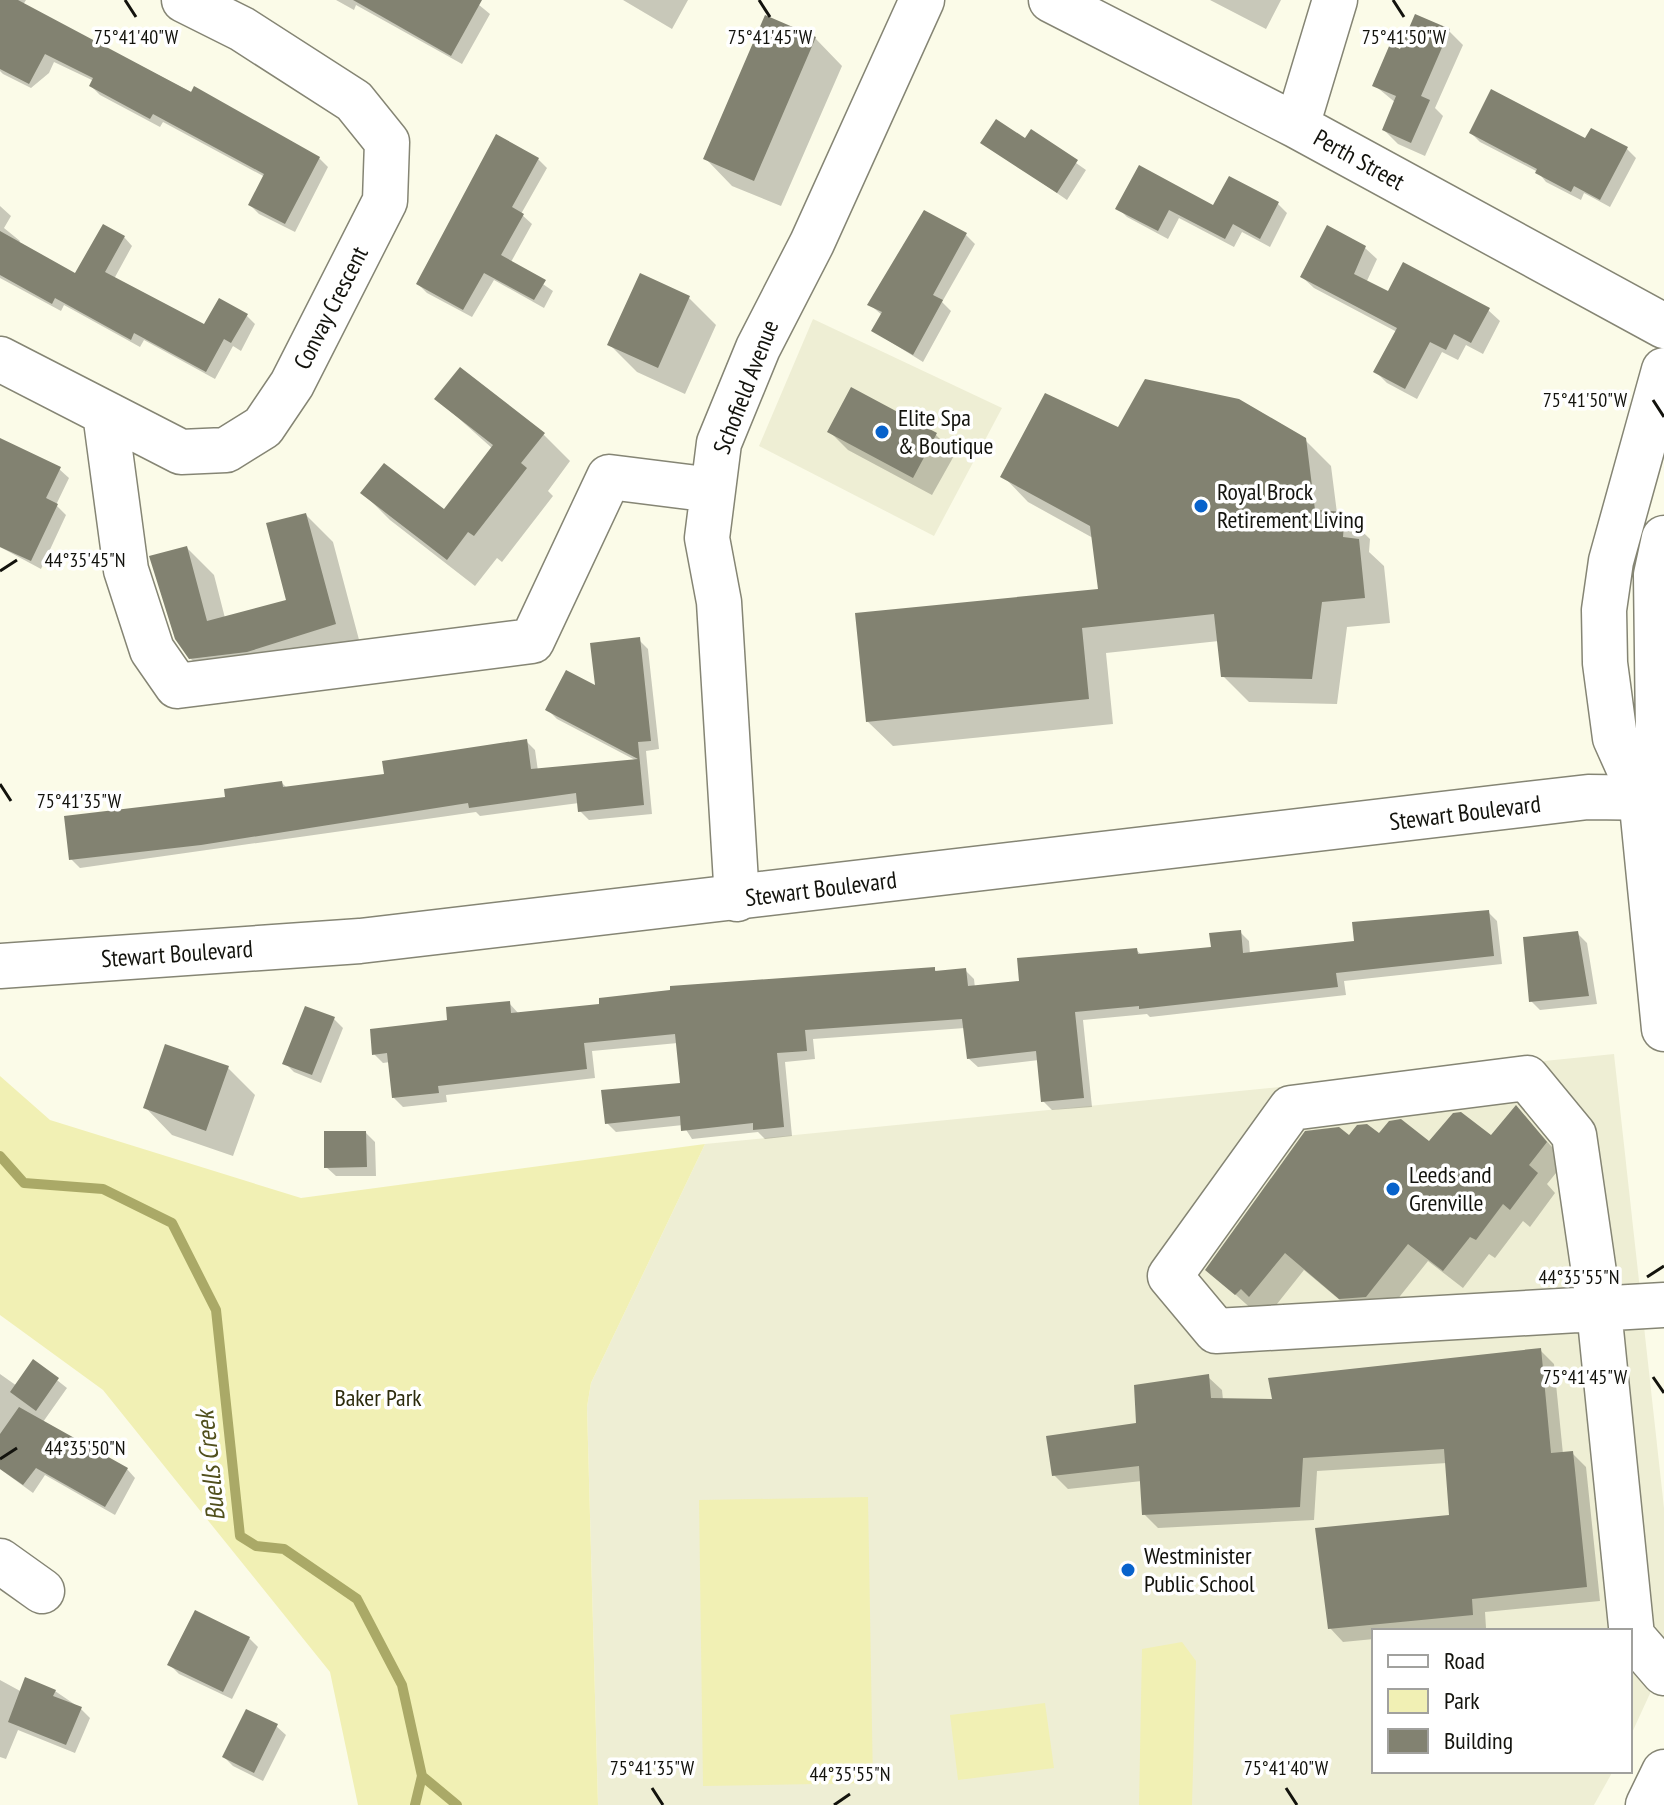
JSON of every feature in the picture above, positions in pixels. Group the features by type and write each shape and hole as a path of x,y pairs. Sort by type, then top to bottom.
{"street":[{"name":"Convay Crescent","path":"0,359 181,452 226,450 263,427 292,384 385,201 387,142 354,101 242,29 184,0"},
{"name":"Schofield Avenue","path":"737,899 719,602 707,538 719,443 758,348 788,284 812,243 922,0"},
{"name":"Perth Street","path":"1051,0 1297,126 1664,326"},
{"path":"1297,126 1335,0"},
{"path":"1656,795 1615,738 1605,663 1604,610 1611,561 1664,370"},
{"path":"105,413 126,570 152,650 177,686 532,641 609,477 713,490"},
{"path":"1664,538 1656,575 1656,795 1664,1029"},
{"name":"Stewart Boulevard","path":"0,966 360,941 1588,797 1656,795"},
{"path":"1631,1629 1599,1310 1574,1135 1527,1078 1291,1108 1170,1276 1216,1331 1599,1310 1664,1305"},
{"path":"0,1561 42,1591"},
{"path":"1632,1636 1664,1673"},
{"path":"1648,1805 1664,1772"}],"shaded area":[{"path":"813,319 1002,408 934,536 759,446"},
{"name":"Westminister Public School","path":"1614,1054 1664,1508 1664,1663 1632,1733 1632,1629 1372,1629 1372,1773 1612,1773 1594,1805 598,1805 587,1407 591,1383 705,1144"}],"green space":[{"name":"Baker Park","path":"0,1076 50,1120 301,1198 705,1144 591,1383 587,1407 598,1805 358,1805 330,1672 103,1390 0,1315"},
{"path":"868,1497 873,1783 703,1786 699,1500"},
{"path":"1182,1642 1196,1661 1192,1805 1139,1805 1142,1649"},
{"path":"1045,1703 1054,1768 958,1780 950,1715"}],"building":[{"path":"0,0 18,0 191,92 194,86 320,157 285,224 248,205 264,174 153,114 150,119 89,86 93,78 45,54 29,84 0,69"},
{"path":"353,0 482,0 451,56"},
{"path":"1415,14 1450,29 1421,96 1430,100 1411,143 1382,130 1396,96 1372,86 1390,44 1400,49"},
{"path":"765,15 816,37 754,181 703,159"},
{"path":"1491,89 1585,138 1591,128 1628,147 1600,200 1574,186 1571,192 1535,173 1537,169 1469,133"},
{"path":"996,119 1025,138 1031,129 1078,160 1057,193 980,143"},
{"path":"496,134 539,158 512,207 524,214 501,255 546,280 534,300 484,273 463,310 416,284"},
{"path":"1139,165 1213,205 1229,176 1279,202 1260,239 1233,224 1225,239 1169,210 1158,231 1115,209"},
{"path":"924,210 967,233 933,295 943,300 913,355 871,331 882,312 867,305"},
{"path":"103,224 125,236 105,272 204,324 219,298 248,314 231,343 224,339 206,372 134,333 131,340 55,298 52,304 0,275 0,231 75,273"},
{"path":"1327,225 1366,246 1354,274 1388,291 1403,262 1490,308 1471,343 1454,334 1446,350 1430,342 1405,389 1373,372 1397,328 1300,277"},
{"path":"640,273 690,296 658,368 607,345"},
{"path":"460,367 545,433 521,463 527,468 474,536 468,532 447,560 360,493 384,463 444,509 493,445 434,399"},
{"name":"Royal Brock Retirement Living","path":"1145,379 1239,399 1306,438 1315,510 1345,512 1343,537 1359,539 1365,598 1322,602 1312,679 1221,677 1214,614 1082,628 1089,699 866,722 855,613 1098,589 1090,526 1000,477 1045,393 1118,427"},
{"name":"Elite Spa & Boutique","path":"851,387 937,433 913,478 827,432"},
{"path":"0,438 61,467 46,498 58,504 31,561 0,547"},
{"path":"306,513 336,624 247,652 189,659 175,639 149,556 187,546 207,621 286,600 266,523"},
{"path":"640,637 651,741 638,742 644,805 578,812 576,793 469,808 468,803 201,845 69,860 64,816 225,797 224,789 282,781 283,787 384,774 382,761 527,739 531,769 638,759 545,710 566,670 595,685 590,643"},
{"path":"1489,910 1494,956 1336,973 1338,987 1139,1009 1139,1006 1075,1012 1084,1098 1041,1102 1036,1051 967,1059 962,1019 805,1030 807,1051 777,1053 784,1127 753,1130 753,1123 681,1131 680,1116 605,1124 601,1090 680,1083 675,1034 584,1043 587,1069 438,1086 439,1093 392,1098 387,1053 372,1055 370,1029 447,1020 446,1007 510,1001 511,1013 599,1004 599,998 670,990 670,986 935,967 935,971 966,968 968,986 1019,981 1017,958 1137,948 1138,954 1211,947 1209,933 1241,930 1243,953 1354,941 1352,922"},
{"path":"1578,931 1589,996 1529,1002 1523,937"},
{"path":"305,1006 335,1017 312,1075 282,1064"},
{"path":"165,1044 229,1066 206,1131 143,1108"},
{"name":"Leeds and Grenville","path":"1516,1105 1547,1142 1529,1165 1538,1173 1510,1210 1503,1204 1476,1240 1470,1237 1443,1271 1408,1244 1366,1297 1339,1299 1285,1253 1249,1297 1241,1289 1235,1295 1205,1270 1305,1131 1339,1127 1349,1135 1357,1125 1367,1124 1379,1133 1389,1121 1401,1119 1429,1141 1453,1113 1461,1112 1491,1135"},
{"path":"324,1131 366,1131 367,1167 324,1168"},
{"path":"1541,1348 1551,1453 1573,1451 1587,1587 1472,1599 1473,1615 1328,1629 1315,1528 1449,1515 1444,1449 1303,1458 1300,1507 1142,1515 1139,1466 1052,1476 1046,1436 1136,1423 1134,1385 1209,1374 1211,1398 1272,1399 1268,1378"},
{"path":"33,1359 59,1378 36,1411 10,1392"},
{"path":"19,1407 128,1468 105,1507 36,1468 23,1485 0,1469 0,1434"},
{"path":"195,1610 250,1637 223,1692 167,1665"},
{"path":"25,1677 56,1690 53,1696 82,1707 66,1745 8,1722"},
{"path":"246,1709 278,1724 254,1773 222,1757"}],"waterway":[{"name":"Buells Creek","path":"0,1156 24,1183 103,1189 172,1223 216,1310 240,1536 256,1546 284,1549 357,1599 402,1685 422,1776 457,1805"},
{"path":"415,1805 422,1776"}],"place":[{"name":"Elite Spa & Boutique","path":"882,432"},
{"name":"Royal Brock Retirement Living","path":"1201,506"},
{"name":"Leeds and Grenville","path":"1393,1189"},
{"name":"Westminister Public School","path":"1128,1570"}]}
